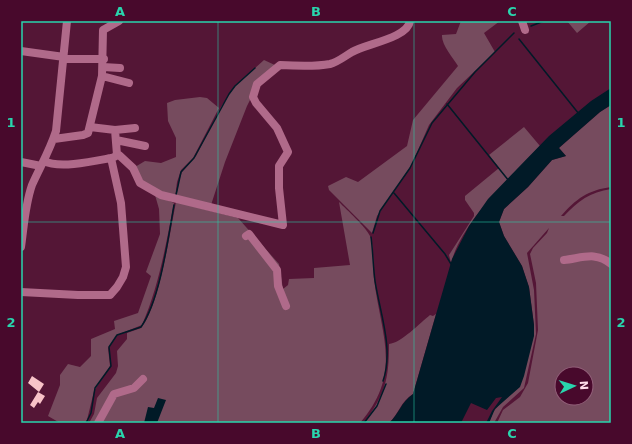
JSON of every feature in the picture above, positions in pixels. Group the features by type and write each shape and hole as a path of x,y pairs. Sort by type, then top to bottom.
{"street":[{"path":"21,247 28,200 54,139 59,118 67,21"},
{"path":"54,139 83,136 88,132 104,63 103,30 119,21"},
{"path":"21,162 50,164 121,155 133,168 140,183 161,195 283,225 279,188 279,166 288,152 277,128 256,103 253,97 256,84 280,65 303,66 331,64 352,51 399,33 409,26 410,21"},
{"path":"522,21 525,30"},
{"path":"21,51 104,63 120,68"},
{"path":"102,76 129,83"},
{"path":"90,127 115,130 135,128"},
{"path":"21,292 110,295 123,277 126,267 121,203 114,157 116,140 115,130"},
{"path":"116,140 145,146"},
{"path":"246,236 249,234 277,270 278,286 286,306"},
{"path":"564,260 592,256 599,257 611,264"},
{"path":"98,423 114,394 134,388 140,384 143,379"}],"shaded area":[{"path":"461,21 500,21 484,33 495,52 457,88 429,125 411,166 377,216 372,233 329,190 328,186 346,177 358,182 407,146 413,120 458,66 445,47 442,35 456,34"},
{"path":"567,21 591,21 577,33"},
{"path":"264,60 277,66 252,96 247,106 225,162 211,205 176,198 182,172 196,156 221,107 235,86"},
{"path":"200,97 207,98 219,108 193,158 181,170 177,182 175,198 146,186 135,167 145,161 161,163 176,157 176,138 168,121 167,103 175,100"},
{"path":"611,105 611,187 596,190 583,196 561,216 564,216 585,198 597,192 611,189 611,423 497,423 503,410 520,397 528,383 538,330 536,283 530,254 533,248 547,233 549,228 527,253 534,290 536,334 524,388 503,407 494,423 489,423 493,412 499,405 534,325 529,287 522,266 504,236 499,222 504,209 528,187 552,160 566,156 559,148 600,112"},
{"path":"524,127 540,146 489,200 466,231 457,247 451,263 449,255 474,216 474,213 465,200 465,196 499,168 489,155"},
{"path":"155,195 174,203 157,280 142,325 117,335 108,348 110,366 94,391 85,423 60,423 48,416 60,385 60,375 68,364 80,367 91,356 91,339 115,329 114,321 138,313 151,276 146,272 160,234 159,209"},
{"path":"176,202 238,218 279,264 283,289 288,285 289,279 314,278 314,268 350,265 339,202 365,228 370,236 372,244 374,279 386,354 385,370 381,387 373,405 360,423 89,423 94,414 97,398 116,373 118,366 117,351 127,339 127,333 141,328 153,304 163,268"},
{"path":"436,314 413,394 402,404 389,423 364,423 381,395 387,377 389,344 394,343 405,336 430,315 433,316"}],"water":[{"path":"611,88 611,105 600,112 559,148 566,156 552,160 528,187 504,209 499,222 504,236 522,266 529,287 534,325 534,336 520,387 495,409 489,423 486,423 502,397 496,398 487,410 471,403 461,423 389,423 413,394 452,259 469,226 488,199 549,136 591,101"},
{"path":"158,398 166,400 157,423 144,423 148,407 154,408"}],"building":[{"path":"32,376 44,384 39,392 28,383"},
{"path":"38,392 45,396 40,404 38,402 34,408 30,405"}],"waterway":[{"path":"531,26 544,21"},
{"path":"373,233 380,211 410,168 432,123 475,72 514,33"},
{"path":"519,39 579,114"},
{"path":"176,195 181,172 194,158 229,94 235,86 255,68"},
{"path":"447,104 509,181"},
{"path":"394,193 445,254 451,264"},
{"path":"86,423 91,413 95,388 111,366 109,347 117,335 141,327 148,315 162,269 174,205"},
{"path":"371,237 375,281 387,344 386,369 383,381"},
{"path":"364,423 377,406 386,384"}]}
